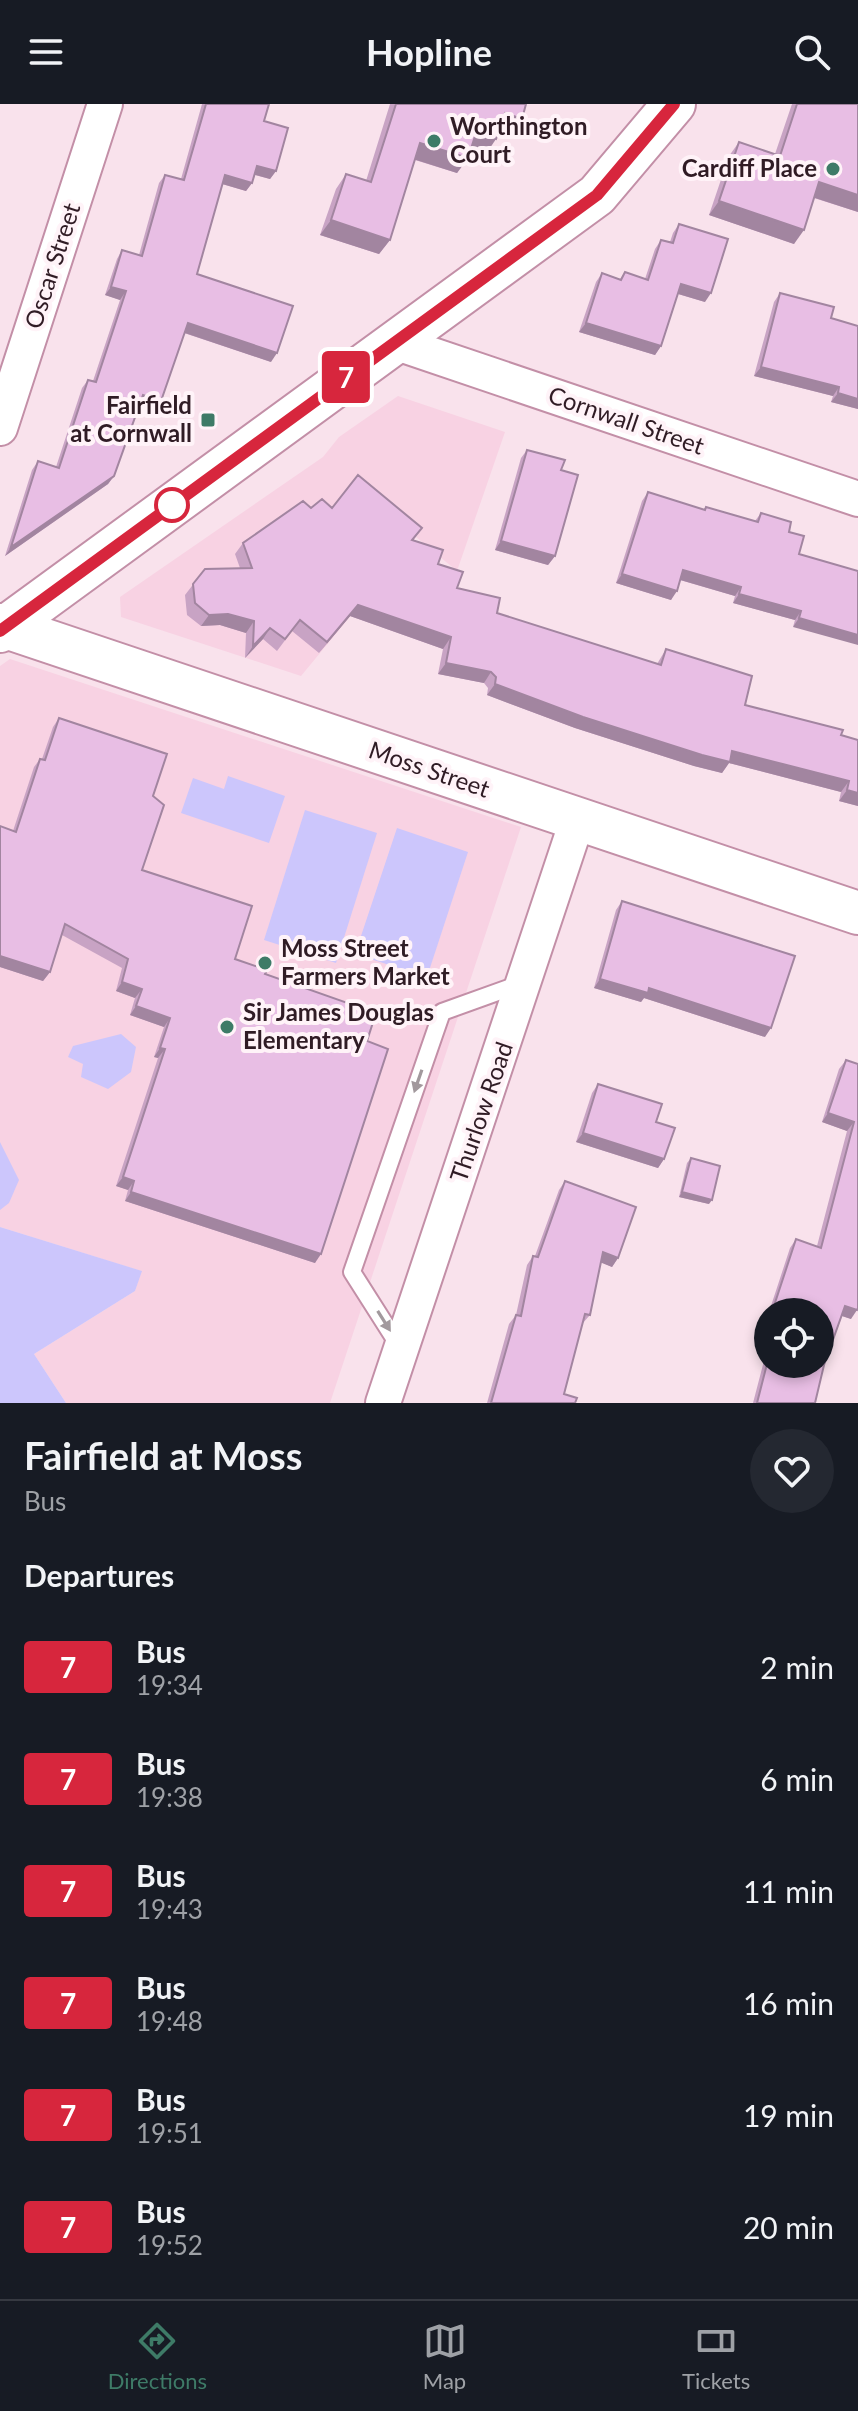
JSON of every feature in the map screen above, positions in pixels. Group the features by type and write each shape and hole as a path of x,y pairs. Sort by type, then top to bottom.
{"street":[{"name":"Oscar Street","path":"0,428 105,104"},
{"path":"2,628 597,195 674,104"},
{"name":"Cornwall Street","path":"394,342 858,499"},
{"name":"Moss Street","path":"2,628 858,913"},
{"name":"Thurlow Road","path":"383,1403 577,821"}],"lane":[{"path":"402,1350 352,1272 442,1012 525,982"}],"shaded area":[{"path":"398,396 505,432 457,571 416,537 301,676 121,617 120,597 323,457 339,437"},
{"name":"Sir James Douglas Elementary","path":"10,659 521,827 330,1403 66,1403 34,1354 135,1291 141,1271 0,1227 0,666"},
{"path":"228,776 285,796 269,843 181,813 193,778 224,789"},
{"path":"305,810 377,833 336,963 264,940"},
{"path":"397,828 468,852 427,977 355,954"},
{"path":"121,1034 136,1047 131,1072 108,1089 81,1077 83,1064 68,1057 73,1046"},
{"path":"0,1142 19,1180 9,1203 0,1210"},
{"path":"0,1227 142,1271 135,1291 34,1354 66,1403 0,1403"}],"building":[{"path":"206,104 269,104 264,121 288,128 276,171 257,166 252,183 225,175 197,274 293,306 277,353 188,323 161,401 143,395 114,476 11,547 38,461 59,468 88,380 96,382 126,291 111,287 122,250 142,256 165,175 184,180"},
{"path":"396,104 526,104 522,119 505,113 496,139 476,133 468,158 420,143 390,240 331,220 346,174 371,182"},
{"name":"Cardiff Place","path":"797,104 858,104 858,195 819,182 804,230 719,201 739,142 780,156"},
{"path":"679,224 728,239 711,293 681,284 661,346 586,323 602,273 621,280 625,272 648,280 661,240 673,243"},
{"path":"780,293 834,307 831,318 858,326 858,399 838,393 839,387 761,367"},
{"path":"527,450 565,460 561,470 578,475 555,556 501,541"},
{"path":"358,475 422,528 412,540 443,550 438,564 463,572 457,588 500,598 497,613 661,665 666,649 752,676 745,705 843,730 841,735 858,740 858,793 847,790 849,781 732,751 730,762 702,755 583,717 495,684 496,677 491,672 446,663 451,637 358,605 327,642 300,620 285,639 270,628 253,646 254,621 228,614 209,615 195,603 193,584 205,569 252,568 243,543 303,501 311,508 322,499 332,508"},
{"path":"648,492 758,522 761,513 791,522 789,532 804,536 799,554 858,571 858,635 799,618 801,611 739,594 741,587 683,570 677,591 622,574"},
{"path":"59,718 167,754 153,796 164,805 142,870 252,906 235,959 267,970 265,974 376,1013 367,1041 388,1049 321,1254 131,1192 134,1181 123,1177 165,1049 160,1048 170,1018 136,1006 142,989 122,982 128,959 65,924 50,972 0,956 0,826 16,832 40,759 45,760"},
{"path":"622,901 795,956 771,1028 649,988 648,993 600,979"},
{"path":"846,1060 858,1064 858,1308 845,1306 834,1337 834,1298 777,1298 796,1239 821,1248 854,1122 828,1113"},
{"path":"598,1084 662,1104 656,1122 675,1128 664,1159 583,1133"},
{"path":"691,1158 720,1166 712,1200 682,1192"},
{"path":"565,1181 636,1207 618,1258 603,1252 590,1315 585,1314 564,1394 577,1398 575,1403 491,1403 516,1315 521,1316 533,1256 538,1257"},
{"path":"763,1378 821,1378 815,1403 757,1403"}],"bus line":[{"name":"7","path":"0,631 597,195 674,104"}],"place":[{"name":"Worthington Court","path":"434,141"},
{"name":"Cardiff Place","path":"833,169"},
{"name":"Fairfield at Cornwall","path":"208,420"},
{"name":"Moss Street Farmers Market","path":"265,963"},
{"name":"Sir James Douglas Elementary","path":"227,1027"}]}
